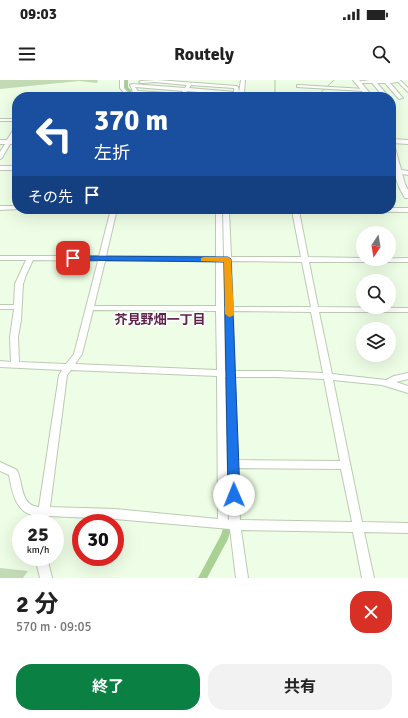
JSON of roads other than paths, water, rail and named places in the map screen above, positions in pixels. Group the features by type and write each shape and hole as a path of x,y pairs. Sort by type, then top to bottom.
{"main road":[{"path":"357,81 364,90"},
{"path":"396,174 408,196"}],"street":[{"path":"122,80 122,88 126,92"},
{"path":"129,80 128,87 134,92"},
{"path":"239,92 243,80"},
{"path":"299,80 299,86 302,92"},
{"path":"357,81 398,80 408,91"},
{"path":"132,85 133,83 138,82 154,81 236,87 237,92"},
{"path":"373,81 383,92"},
{"path":"385,81 395,92"},
{"path":"323,87 328,82"},
{"path":"186,90 190,84"},
{"path":"132,85 134,92"},
{"path":"132,85 203,92"},
{"path":"299,86 364,90"},
{"path":"396,93 401,98"},
{"path":"396,98 408,98"},
{"path":"0,120 12,120"},
{"path":"0,157 12,137"},
{"path":"396,141 408,142"},
{"path":"0,142 9,142"},
{"path":"0,168 12,168"},
{"path":"396,170 408,173"},
{"path":"0,208 12,208"},
{"path":"396,210 408,210"},
{"path":"43,512 62,376 78,354 113,214"},
{"path":"219,214 229,308 221,450 223,524"},
{"path":"226,214 220,309 233,450 235,526 242,578"},
{"path":"296,214 344,465 368,578"},
{"path":"0,258 408,260"},
{"path":"15,364 14,337 19,284 30,258"},
{"path":"0,307 18,307"},
{"path":"90,308 408,310"},
{"path":"0,364 226,374 327,376 387,383 397,385 408,390"},
{"path":"387,383 397,378 408,376"},
{"path":"221,450 233,450"},
{"path":"233,464 344,465"},
{"path":"0,466 13,473 20,502 34,511 115,514 235,526 408,528"},
{"path":"43,566 46,578"}],"waterway":[{"path":"126,80 126,87 130,92"},
{"path":"275,80 275,92"},
{"path":"321,92 334,80"},
{"path":"222,214 224,265"},
{"path":"202,578 225,536 229,522"}],"district":[{"name":"芥見野畑一丁目","path":"160,320"}]}
